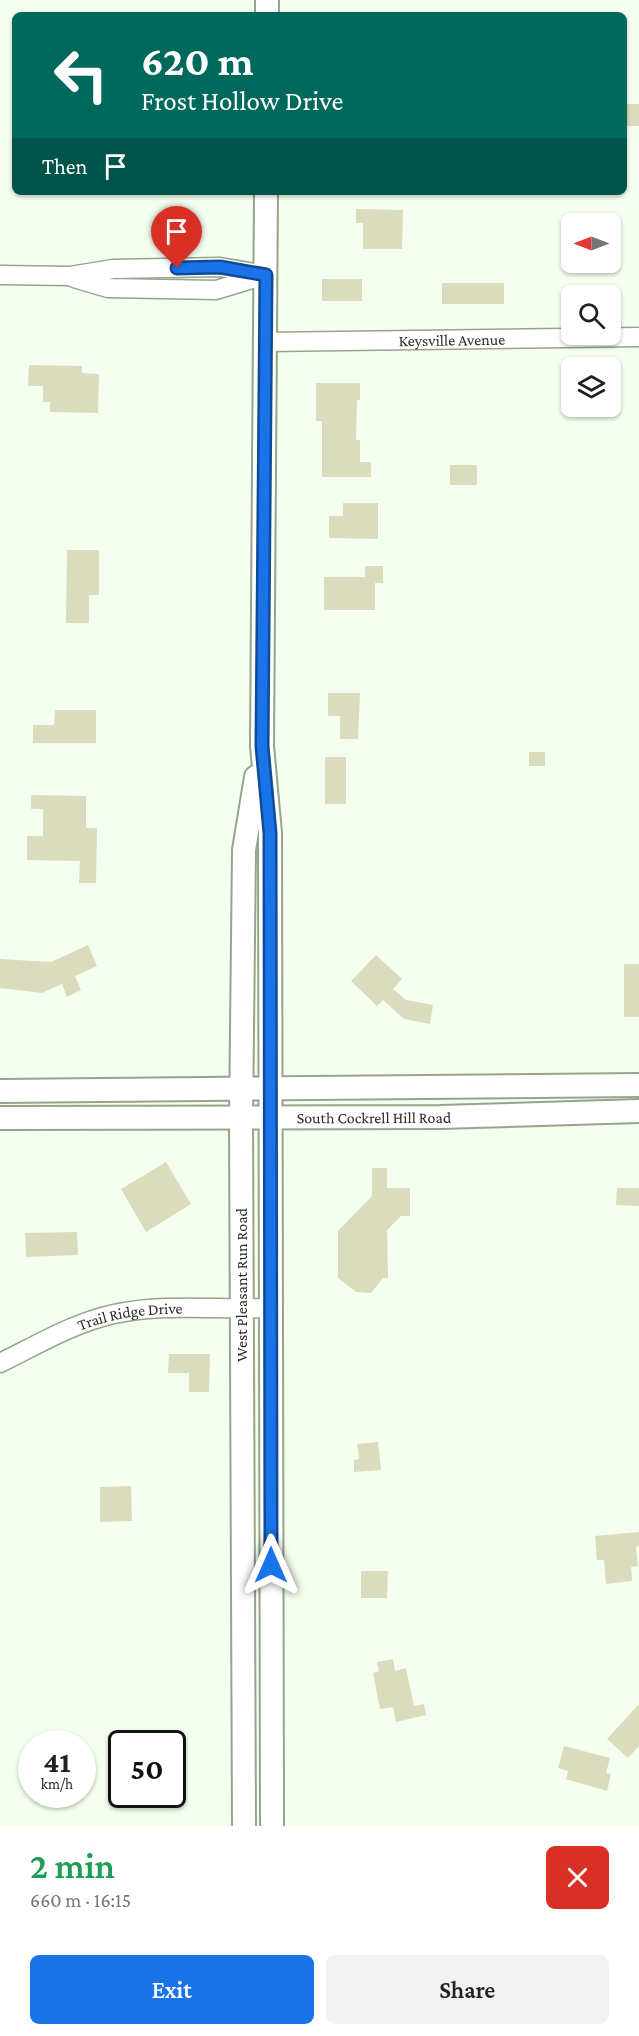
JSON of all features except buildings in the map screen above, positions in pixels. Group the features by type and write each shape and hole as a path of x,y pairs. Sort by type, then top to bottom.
{"main road":[{"name":"West Pleasant Run Road","path":"266,195 262,746 270,833 269,1308 272,1826"},
{"name":"West Pleasant Run Road","path":"244,1826 241,1119 244,850 262,746"},
{"name":"South Cockrell Hill Road","path":"0,1091 639,1085"},
{"name":"South Cockrell Hill Road","path":"0,1118 241,1119 639,1111"}],"street":[{"path":"0,275 70,276 108,288 216,290 266,275"},
{"name":"Keysville Avenue","path":"266,342 639,337"},
{"name":"Trail Ridge Drive","path":"0,1362 76,1325 114,1314 151,1308 269,1308"}],"route":[{"path":"177,268 220,267 266,275 262,746 270,833 271,1565"}]}
